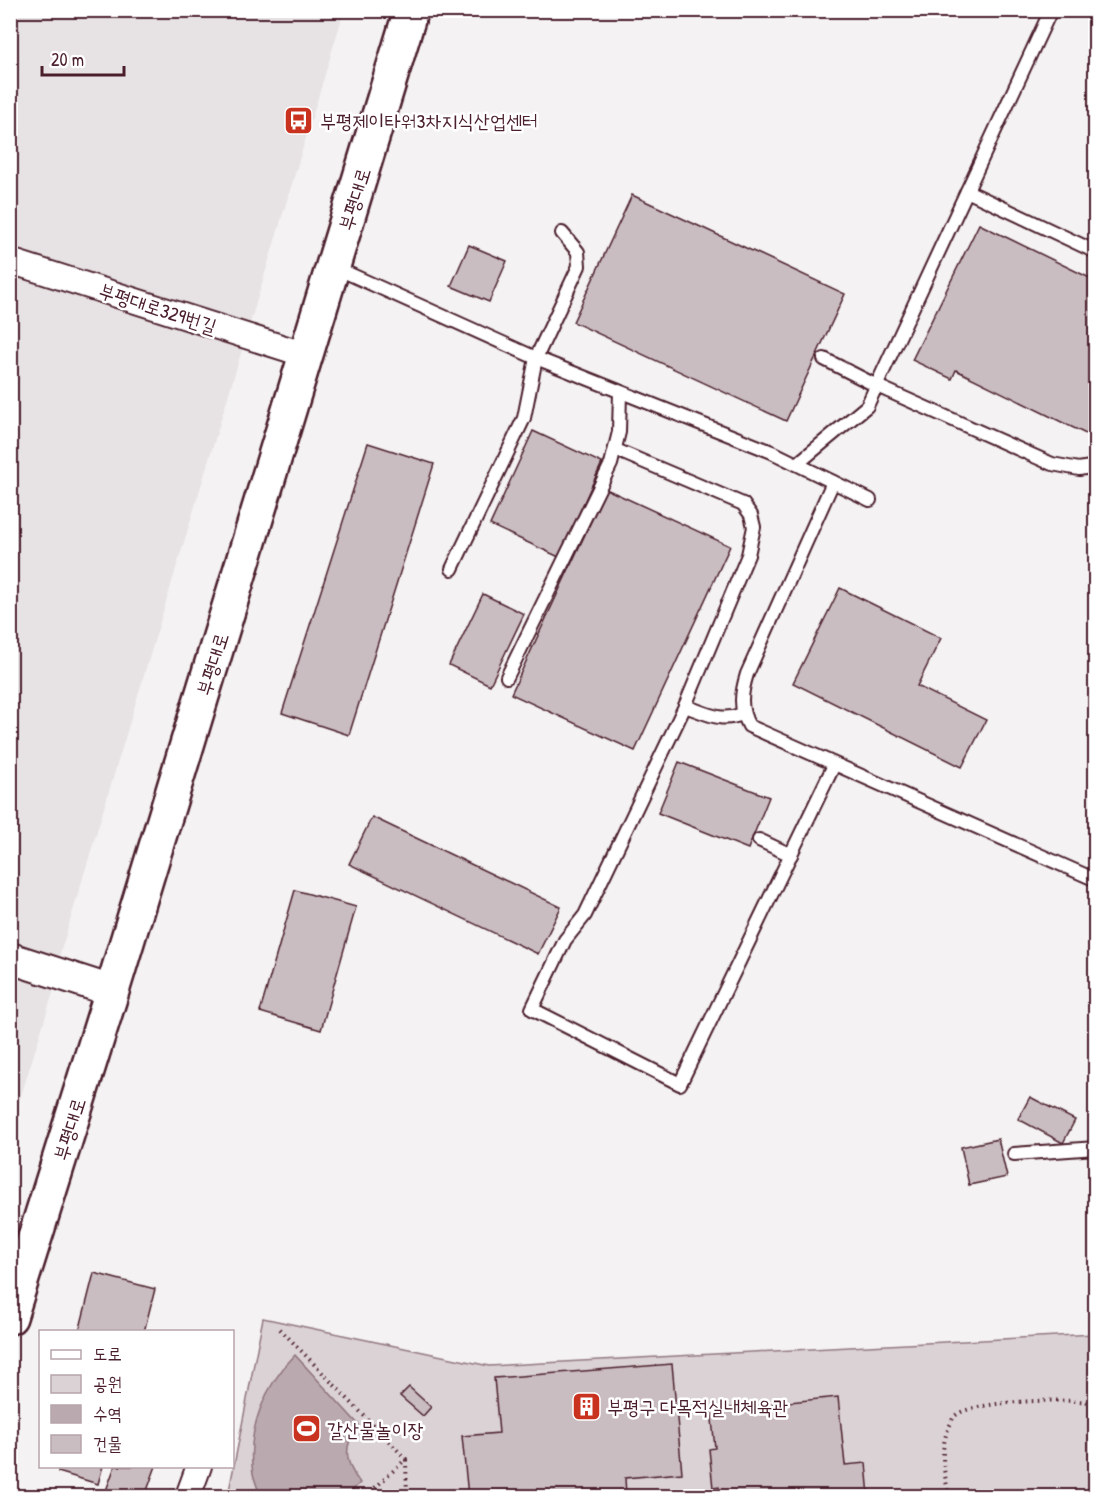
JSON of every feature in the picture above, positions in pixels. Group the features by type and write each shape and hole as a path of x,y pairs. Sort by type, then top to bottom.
{"main road":[{"name":"부평대로","path":"10,1317 112,991 411,10"}],"street":[{"name":"부평대로329번길","path":"10,261 306,355"},
{"path":"10,958 112,991"},
{"path":"188,1497 199,1468"}],"lane":[{"path":"797,464 867,406 1051,10"},
{"path":"967,192 1095,252"},
{"path":"452,569 524,418 536,358 579,266 578,252 562,232"},
{"path":"333,267 536,358 772,452 870,500"},
{"path":"824,359 877,386 1052,464 1079,470 1095,466"},
{"path":"507,677 616,450 620,392"},
{"path":"616,450 742,504 751,515 754,527 748,555 685,706 585,915 565,940 532,1009 680,1084 834,765"},
{"path":"833,482 747,674 741,693 742,714 749,726 1095,880"},
{"path":"685,706 723,719 742,714"},
{"path":"759,840 791,855"},
{"path":"1014,1154 1095,1148"}],"path":[{"path":"280,1329 406,1459 407,1497"},
{"path":"949,1497 943,1466 944,1437 955,1416 976,1406 1062,1400 1095,1403"},
{"path":"366,1497 406,1459"}],"shaded area":[{"path":"11,11 344,11 50,987 54,989 11,1128"}],"green space":[{"path":"263,1318 489,1366 1095,1334 1095,1496 228,1496"}],"water":[{"name":"갈산물놀이장","path":"295,1355 359,1425 350,1440 348,1454 351,1468 360,1483 346,1496 260,1496 253,1474 252,1441 255,1425 260,1409 275,1380"}],"building":[{"path":"632,195 845,294 786,421 573,322"},
{"path":"979,224 1096,281 1096,439 956,370 952,379 912,360"},
{"path":"469,245 507,261 489,302 451,286"},
{"path":"533,431 602,463 559,557 490,525"},
{"path":"368,443 434,464 349,735 282,713"},
{"path":"606,489 730,546 635,751 511,694"},
{"path":"840,588 941,638 917,686 986,720 962,767 793,683"},
{"path":"483,594 524,614 490,685 449,665"},
{"path":"679,762 769,797 748,849 658,813"},
{"path":"372,817 561,907 538,954 349,864"},
{"path":"295,890 356,907 321,1030 260,1012"},
{"path":"1030,1097 1075,1120 1063,1143 1018,1119"},
{"path":"998,1139 1007,1177 969,1185 961,1147"},
{"path":"94,1273 155,1289 145,1330 80,1330"},
{"name":"부평구 다목적실내체육관","path":"672,1364 682,1473 625,1478 626,1496 468,1496 462,1436 499,1433 494,1378"},
{"path":"409,1387 431,1407 423,1416 400,1396"},
{"path":"838,1397 845,1465 866,1463 869,1496 720,1496 719,1487 713,1488 709,1449 715,1448 711,1410"},
{"path":"59,1468 102,1468 98,1484 58,1472"},
{"path":"114,1468 155,1468 145,1496 104,1496"}],"place":[{"name":"부평제이타워3차지식산업센터","path":"299,120"},
{"name":"부평구 다목적실내체육관","path":"586,1406"},
{"name":"갈산물놀이장","path":"306,1429"}]}
